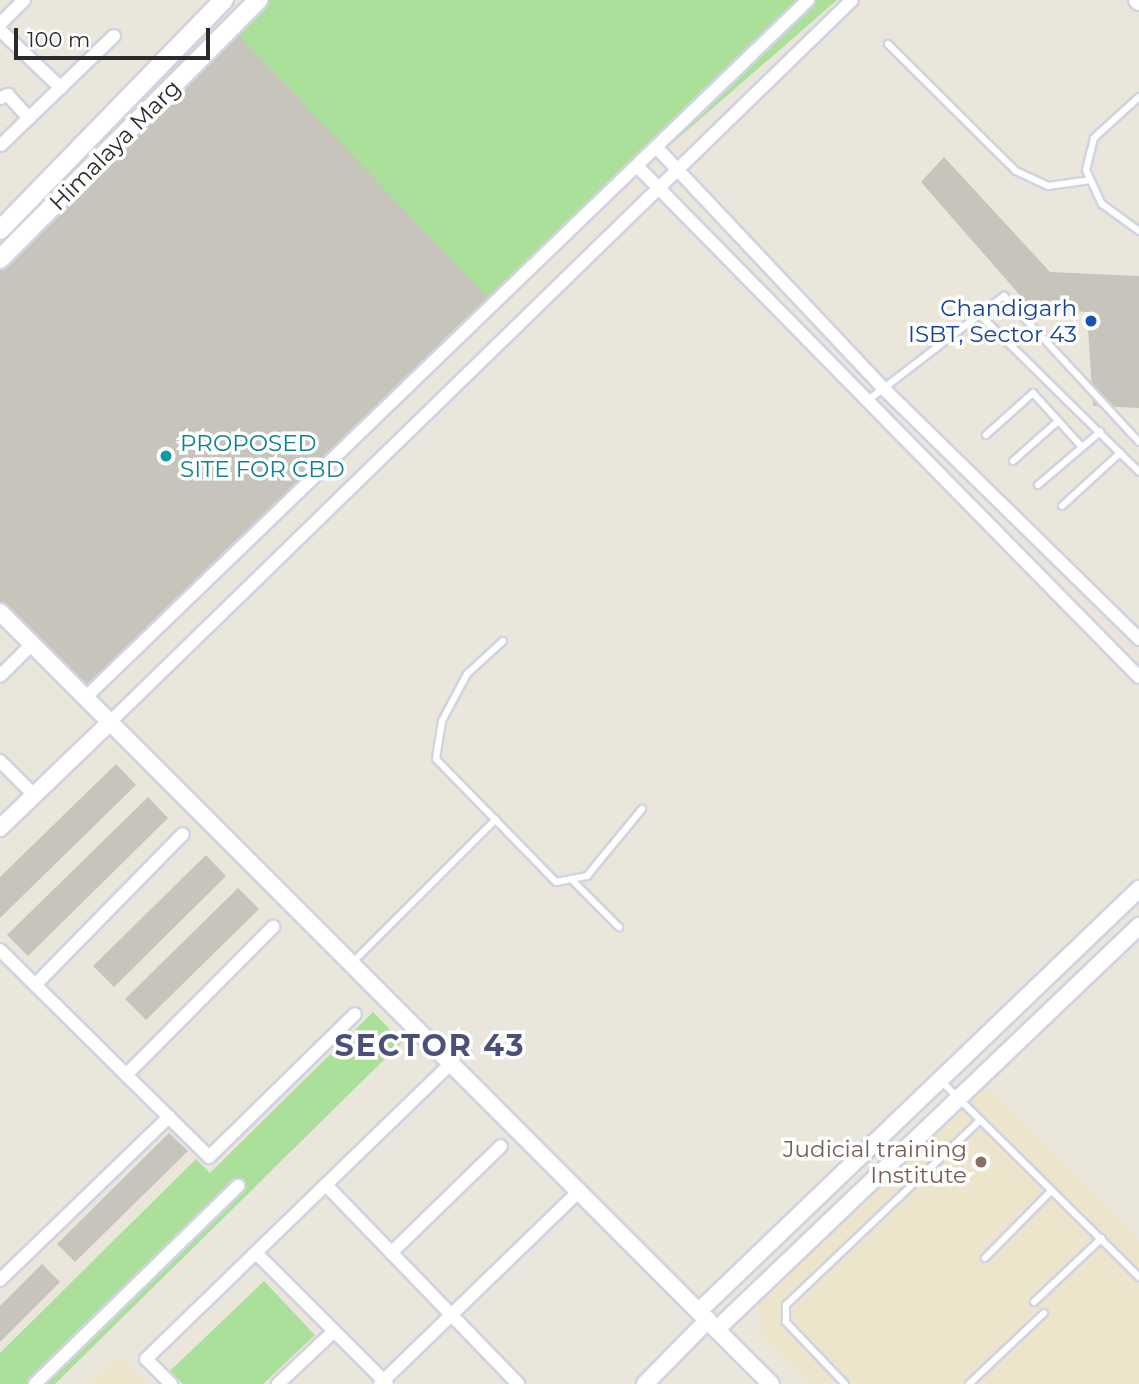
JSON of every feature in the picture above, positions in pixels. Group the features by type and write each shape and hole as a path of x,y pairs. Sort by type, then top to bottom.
{"main road":[{"name":"Himalaya Marg","path":"0,230 224,0"},
{"name":"Himalaya Marg","path":"0,259 258,0"}],"street":[{"path":"0,24 24,0"},
{"path":"86,697 808,0"},
{"path":"0,828 657,186 852,0"},
{"path":"0,30 61,88"},
{"path":"1,145 114,36"},
{"path":"0,98 8,95 29,118"},
{"path":"657,148 884,388 1139,639"},
{"path":"638,166 1139,677"},
{"path":"0,612 353,962 771,1384"},
{"path":"0,676 32,644"},
{"path":"0,761 33,794"},
{"path":"36,985 183,834"},
{"path":"645,1384 939,1080 1139,889"},
{"path":"708,1320 959,1099 1139,926"},
{"path":"126,1075 274,927"},
{"path":"0,950 209,1157 355,1014"},
{"path":"171,1384 146,1359 452,1062"},
{"path":"0,1280 169,1117"},
{"path":"391,1253 501,1146"},
{"path":"326,1185 518,1384"},
{"path":"35,1384 238,1186"},
{"path":"256,1253 384,1383 580,1190"},
{"path":"278,1384 334,1331"}],"lane":[{"path":"888,44 1016,171 1048,186 1091,180"},
{"path":"1139,97 1094,138 1086,170 1102,204 1139,231"},
{"path":"867,401 1004,296 1139,442"},
{"path":"979,314 1139,472"},
{"path":"986,435 1033,393 1082,447"},
{"path":"1013,461 1058,421"},
{"path":"1038,485 1100,432"},
{"path":"1062,506 1120,453"},
{"path":"503,641 467,674 435,747 436,759 556,882 574,882 587,876 642,809"},
{"path":"353,962 496,819"},
{"path":"574,882 619,927"},
{"path":"939,1080 1139,1277"},
{"path":"845,1384 786,1322 786,1305 979,1121"},
{"path":"985,1258 1052,1190"},
{"path":"1034,1302 1102,1238"},
{"path":"969,1384 1044,1312"}],"shaded area":[{"name":"Judicial training Institute","path":"983,1084 1139,1241 1139,1384 812,1384 762,1336 759,1299"},
{"path":"118,1356 146,1384 88,1384"}],"green space":[{"path":"258,0 837,0 491,301 0,276"},
{"path":"373,1012 402,1042 55,1384 0,1384 0,1353 196,1159 210,1173"},
{"path":"264,1281 315,1335 263,1384 183,1384 170,1371"}],"building":[{"name":"PROPOSED SITE FOR CBD","path":"232,28 491,301 86,697 0,611 0,260"},
{"path":"944,157 1050,272 1139,276 1139,408 1093,406 1087,312 1031,308 921,182"},
{"path":"116,764 136,785 0,918 0,877"},
{"path":"148,797 168,818 28,956 7,935"},
{"path":"206,855 226,876 114,987 93,966"},
{"path":"238,888 259,909 146,1020 125,999"},
{"path":"169,1133 188,1151 75,1262 57,1244"},
{"path":"42,1264 60,1282 0,1342 0,1306"}],"place":[{"name":"Chandigarh ISBT, Sector 43","path":"1091,321"},
{"name":"PROPOSED SITE FOR CBD","path":"166,456"},
{"name":"Judicial training Institute","path":"981,1162"}],"district":[{"name":"SECTOR 43","path":"430,1046"}]}
